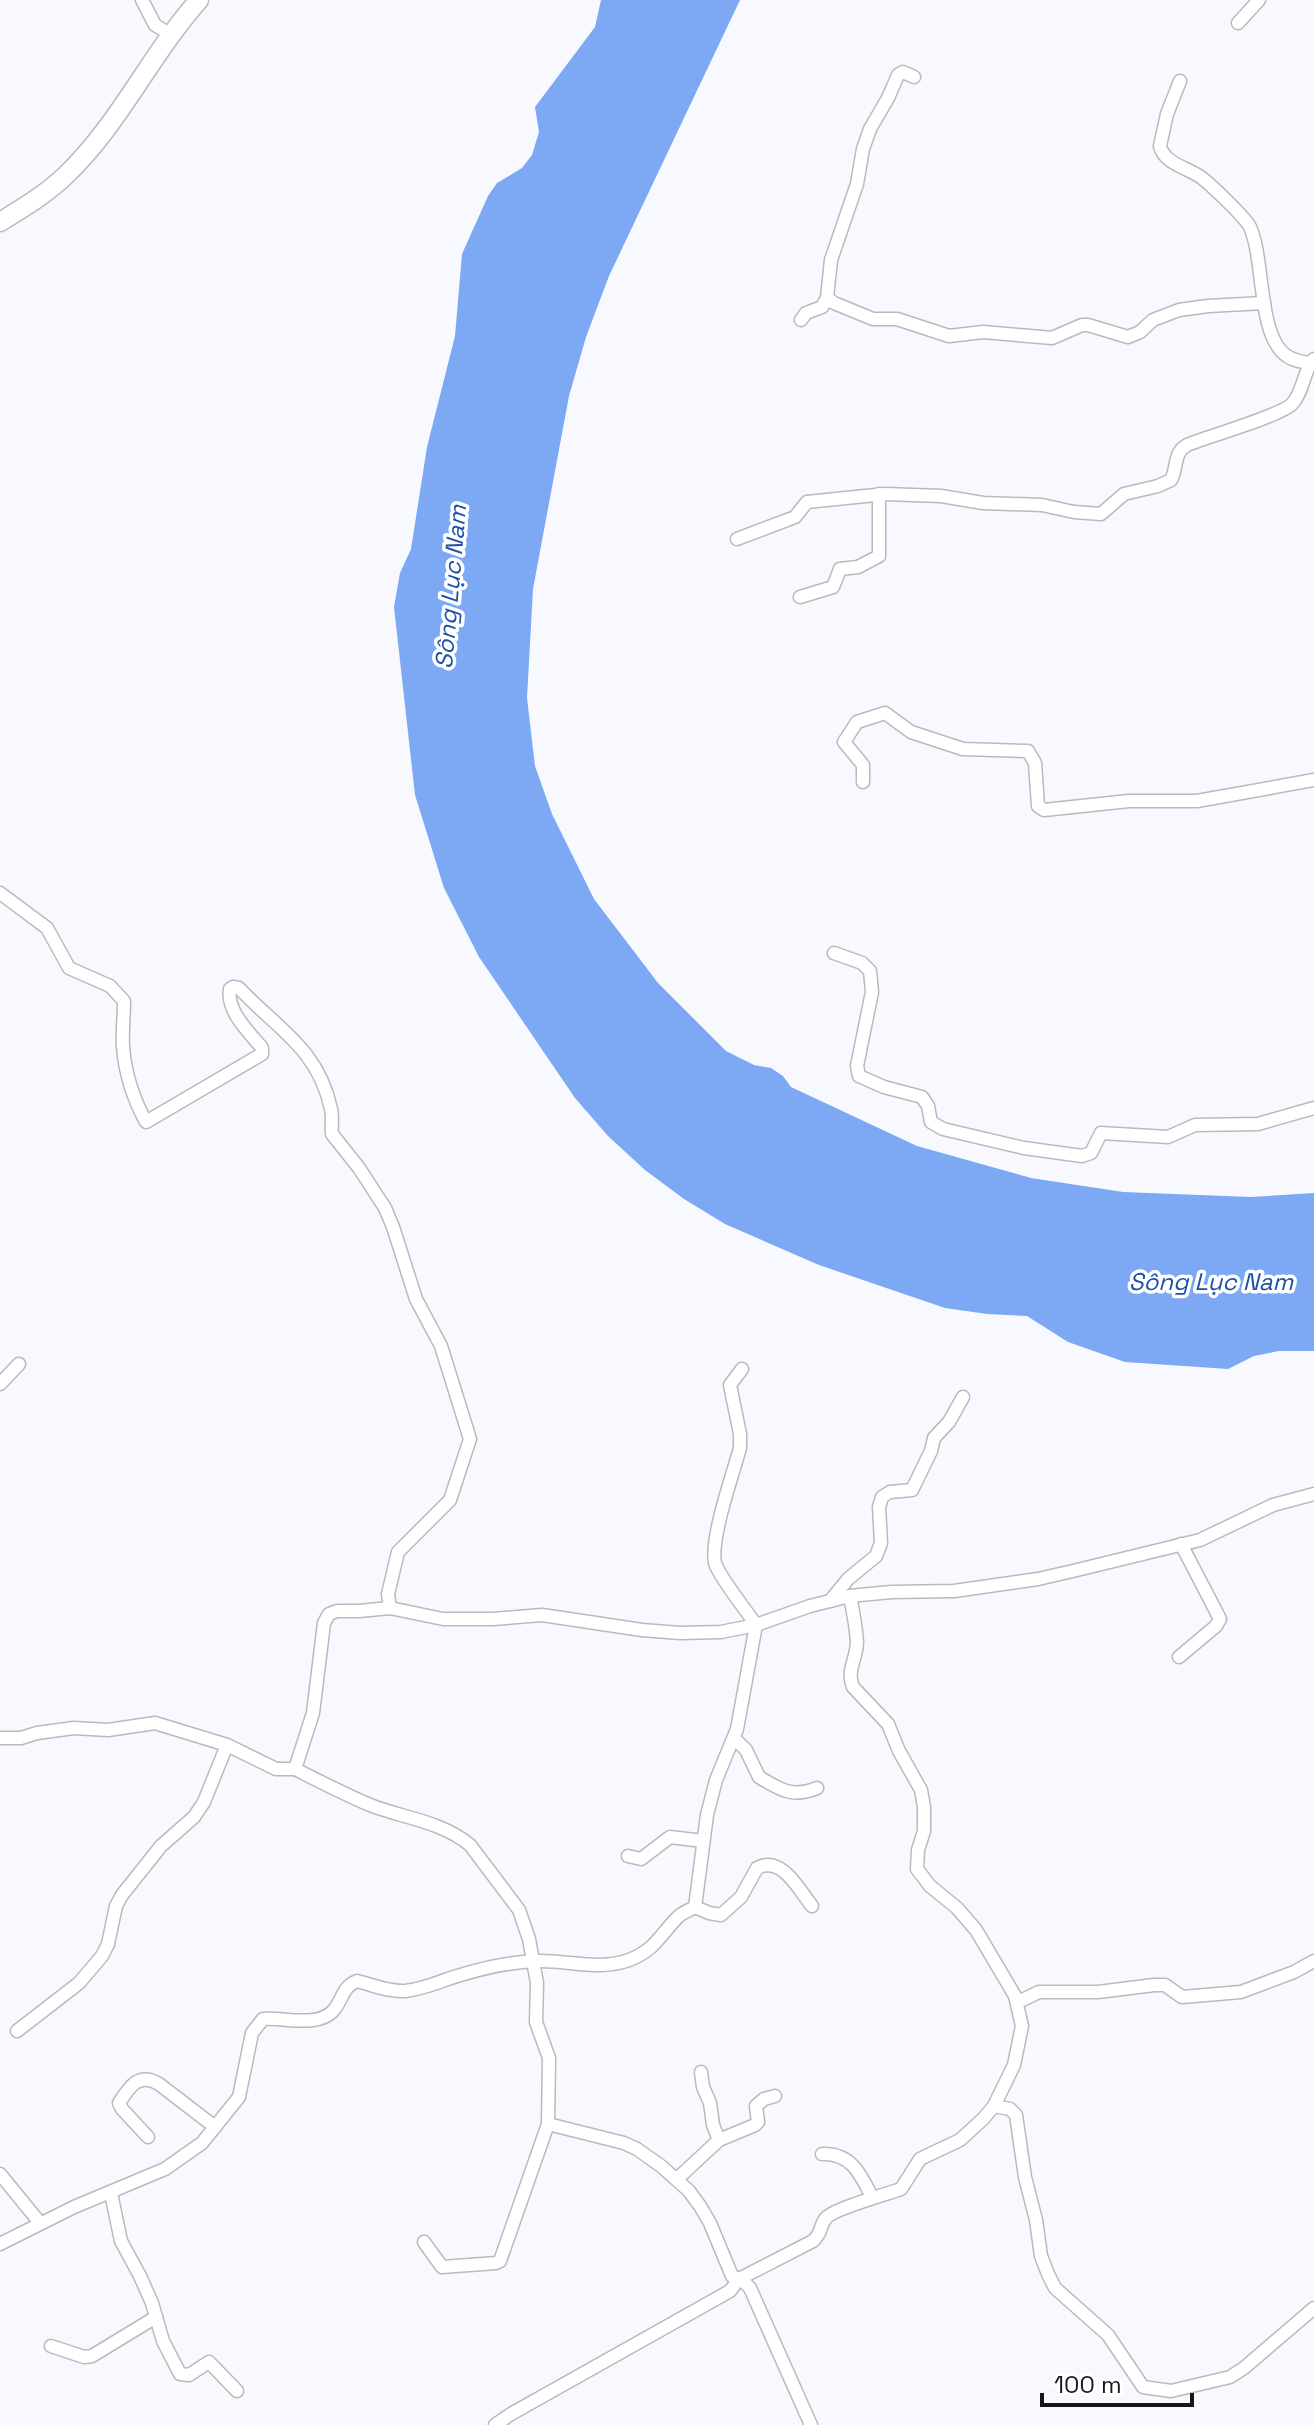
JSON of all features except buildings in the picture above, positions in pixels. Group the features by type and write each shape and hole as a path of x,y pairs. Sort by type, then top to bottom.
{"street":[{"path":"142,0 155,25 171,35"},
{"path":"0,222 63,178 85,155 199,0"},
{"path":"1238,23 1259,0"},
{"path":"801,320 806,313 822,307 827,298 831,260 857,184 870,129 898,75 903,72 914,77"},
{"path":"737,539 795,517 807,502 879,494 1042,505 1101,514 1124,494 1171,480 1178,453 1187,445 1286,409 1298,396 1312,361 1287,357 1278,347 1267,319 1258,257 1248,224 1205,180 1161,151 1167,114 1180,81"},
{"path":"827,298 873,319 897,319 949,336 983,332 1052,338 1088,325 1128,337 1140,332 1153,320 1179,310 1264,303"},
{"path":"800,597 833,587 840,569 858,567 879,556 879,494"},
{"path":"863,782 863,765 844,742 857,722 885,713 911,732 963,749 1028,751 1035,763 1038,806 1044,810 1129,801 1197,801 1314,780"},
{"path":"0,893 47,928 69,968 110,986 124,1001 125,1064 137,1105 146,1122 262,1054 262,1048 233,1009 228,995 233,987 239,988 283,1027 314,1066 332,1112 332,1134 385,1208 416,1299 441,1346 470,1432 458,1482 450,1500 398,1552 388,1594 390,1608"},
{"path":"834,953 862,963 870,971 872,992 857,1066 859,1076 884,1087 922,1097 928,1106 931,1122 943,1129 1014,1146 1082,1156 1091,1153 1101,1133 1168,1137 1195,1125 1258,1124 1314,1108"},
{"path":"0,1384 19,1364"},
{"path":"695,1907 703,1841 716,1780 734,1738 748,1679 756,1625 715,1564 717,1534 740,1448 730,1385 742,1369"},
{"path":"830,1601 848,1579 876,1556 881,1543 879,1507 882,1497 890,1492 912,1490 934,1438 949,1422 963,1397"},
{"path":"295,1769 313,1713 326,1618 337,1611 390,1608 443,1619 556,1616 627,1629 713,1633 756,1625 850,1596 944,1592 1038,1579 1210,1536 1279,1503 1314,1494"},
{"path":"1179,1657 1216,1626 1220,1619 1181,1544"},
{"path":"495,2425 730,2291 739,2279 813,2241 820,2235 829,2215 901,2189 920,2159 960,2140 983,2119 994,2106 1014,2065 1022,2026 1018,2002 976,1930 957,1908 930,1886 917,1869 918,1850 924,1831 924,1799 918,1782 896,1745 888,1724 850,1680 857,1644 850,1596"},
{"path":"0,1738 21,1738 74,1728 108,1730 155,1723 227,1745 269,1766 295,1769 372,1805 460,1836 470,1845 519,1910 534,1961 536,2022 549,2058 548,2124 500,2261 442,2267 424,2242"},
{"path":"734,1738 746,1750 763,1780 797,1794 817,1788"},
{"path":"17,2031 79,1983 102,1956 122,1895 161,1846 194,1817 227,1745"},
{"path":"628,1856 641,1859 670,1837 703,1841"},
{"path":"695,1907 721,1915 741,1897 757,1868 769,1864 791,1878 812,1906"},
{"path":"0,2244 74,2207 165,2169 202,2143 239,2097 252,2033 263,2019 318,2019 335,2009 347,1987 357,1981 402,1991 465,1974 534,1961 608,1966 649,1950 679,1917 695,1907"},
{"path":"1018,2002 1048,1991 1098,1992 1154,1985 1165,1985 1182,1997 1241,1992 1281,1978 1314,1961"},
{"path":"701,2072 719,2140"},
{"path":"148,2137 119,2103 137,2081 146,2078 159,2084 215,2127"},
{"path":"677,2179 719,2140 755,2125 758,2122 756,2106 764,2099 775,2096"},
{"path":"994,2106 1010,2109 1016,2115 1041,2256 1055,2288 1108,2335 1143,2387 1171,2391 1230,2377 1314,2308"},
{"path":"548,2124 614,2140 637,2149 689,2191 710,2223 730,2273 747,2284 755,2299 811,2425"},
{"path":"822,2154 844,2158 863,2179 872,2197"},
{"path":"0,2174 40,2223"},
{"path":"111,2193 121,2241 140,2276 167,2351 180,2374 189,2375 209,2362 237,2391"},
{"path":"51,2346 84,2357 92,2356 156,2317"}],"water":[{"name":"Sông Lục Nam","path":"601,0 740,0 609,276 586,337 569,396 533,589 527,698 535,766 552,814 594,899 658,983 726,1051 754,1065 771,1068 783,1076 791,1087 917,1146 1031,1178 1123,1192 1251,1197 1314,1193 1314,1351 1279,1351 1254,1356 1228,1369 1125,1362 1068,1342 1027,1316 945,1308 819,1265 725,1224 645,1170 608,1136 575,1098 479,957 444,888 415,795 394,607 400,573 411,549 427,447 455,336 462,254 497,183 522,168 532,155 539,132 535,107 595,27"}]}
